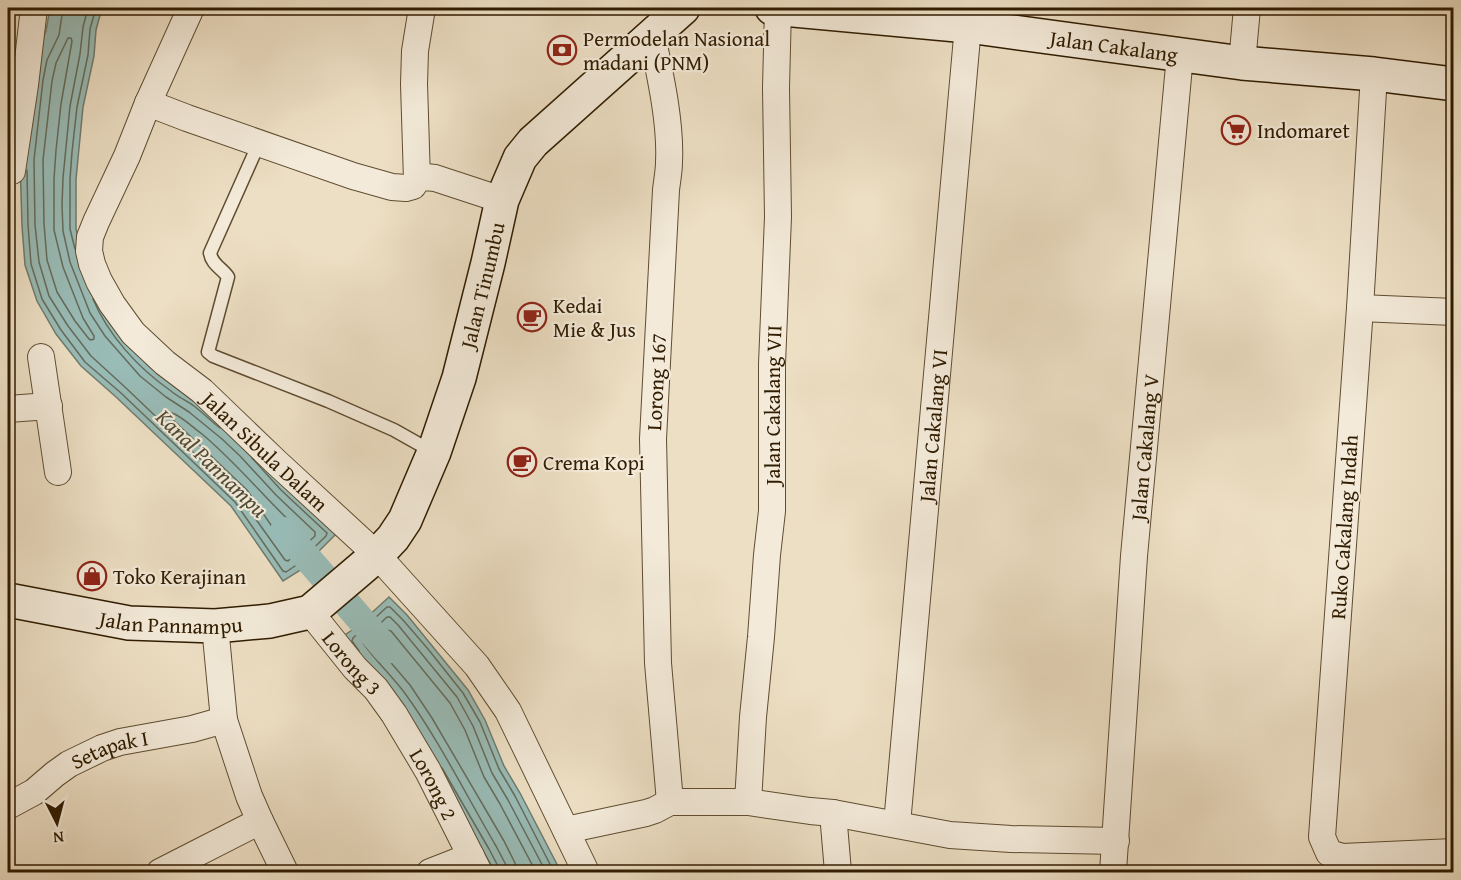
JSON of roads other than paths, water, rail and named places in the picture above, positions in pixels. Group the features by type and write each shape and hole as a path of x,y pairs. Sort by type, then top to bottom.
{"main road":[{"name":"Jalan Tinumbu","path":"320,604 393,538 405,520 434,452 459,378 502,200 520,158 533,142 683,8"},
{"name":"Jalan Cakalang","path":"772,8 957,19 1180,55 1454,84"},
{"name":"Jalan Pannampu","path":"8,600 129,623 215,626 270,621 320,604"}],"street":[{"path":"12,171 34,8"},
{"name":"Jalan Sibula Dalam","path":"191,8 168,110 127,156 90,237 89,251 99,281 133,333 165,363 202,391 276,462 368,562 477,666 508,711 586,873"},
{"path":"168,110 353,176 392,187 413,186 417,180 414,84 419,8"},
{"name":"Jalan Cakalang VII","path":"748,802 753,717 772,511 772,364 778,217 776,98 778,8"},
{"path":"1242,63 1246,8"},
{"name":"Jalan Cakalang VI","path":"897,824 957,19"},
{"name":"Lorong 167","path":"652,36 662,87 669,160 653,439 658,663 670,802"},
{"name":"Jalan Cakalang V","path":"1113,873 1134,556 1180,55"},
{"name":"Ruko Cakalang Indah","path":"1374,74 1360,308 1322,837 1329,853 1342,857 1454,852"},
{"path":"417,180 425,177 435,178 502,200"},
{"path":"1360,308 1454,312"},
{"path":"41,357 58,472"},
{"path":"8,409 49,406"},
{"name":"Lorong 3","path":"320,604 355,668 376,689 394,714"},
{"path":"215,626 224,720 249,796 285,873"},
{"name":"Lorong 2","path":"394,714 428,771 475,864"},
{"name":"Setapak I","path":"8,806 34,792 69,764 102,748 120,742 192,729 224,720"},
{"path":"566,830 645,813 670,802 748,802 833,813 950,835 1116,841"},
{"path":"833,813 838,873"},
{"path":"160,873 260,821"},
{"path":"429,873 475,864"}],"lane":[{"path":"259,143 210,253 214,264 228,277 208,352 394,430 434,452"}],"water":[{"path":"50,8 102,8 83,107 76,179 76,229 83,259 132,347 150,367 197,401 337,533 299,571 283,581 231,506 81,366 56,334 37,301 25,265 20,159 34,56 46,31"},
{"path":"389,597 407,615 468,690 485,720 504,766 561,872 495,872 435,766 342,637"}],"waterway":[{"name":"Kanal Pannampu","path":"284,531 387,650"}],"place":[{"name":"Permodelan Nasional madani (PNM)","path":"562,50"},
{"name":"Indomaret","path":"1236,130"},
{"name":"Kedai Mie & Jus","path":"532,317"},
{"name":"Crema Kopi","path":"522,462"},
{"name":"Toko Kerajinan","path":"92,576"}]}
